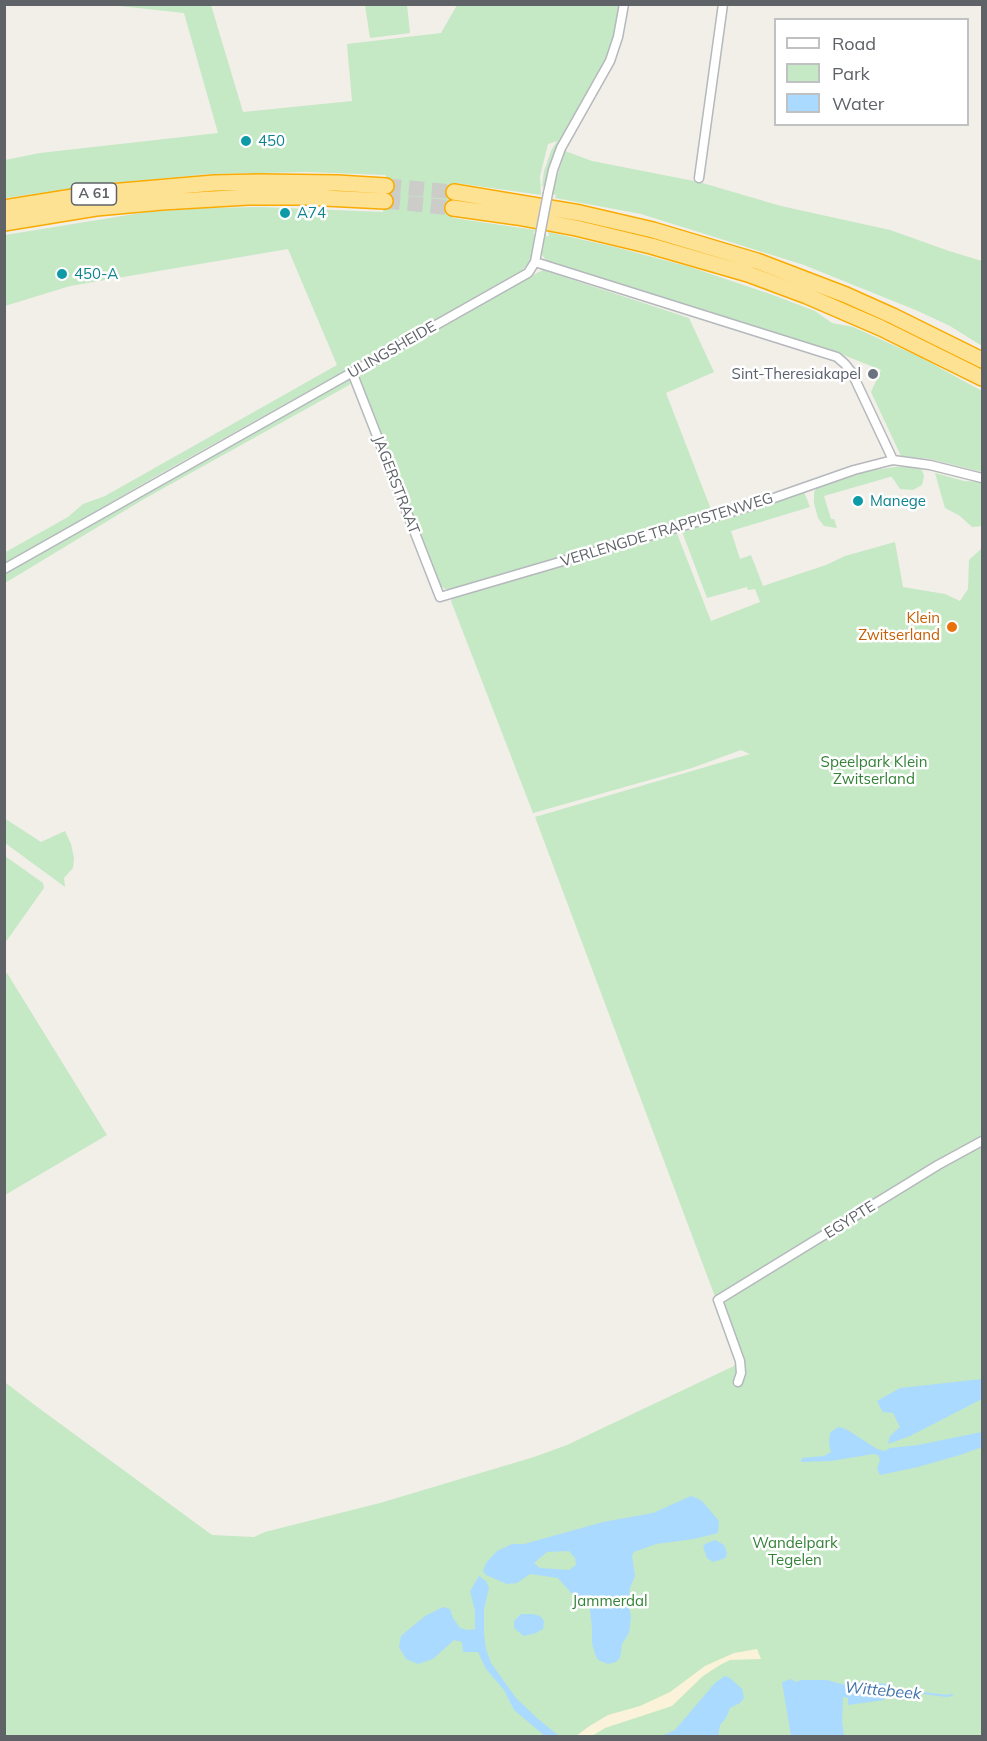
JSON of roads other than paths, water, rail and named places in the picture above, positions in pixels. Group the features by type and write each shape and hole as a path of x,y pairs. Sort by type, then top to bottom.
{"highway":[{"name":"A 61","path":"4,208 98,193 184,185 259,182 337,183 386,194 248,197 162,202 96,208 4,223"},
{"path":"982,360 846,295 757,261 653,230 580,213 454,200 518,217 651,246 748,274 807,296 881,328 982,378"}],"street":[{"path":"624,4 618,37 610,61 561,148 553,170 535,262 837,357 846,364 852,374 893,460 930,465 982,478"},
{"path":"699,177 723,4"},
{"name":"ULINGSHEIDE","path":"4,569 528,273 535,262"},
{"name":"JAGERSTRAAT","path":"352,372 440,597"},
{"name":"VERLENGDE TRAPPISTENWEG","path":"440,597 751,506 854,470 893,460"},
{"name":"EGYPTE","path":"738,1383 741,1373 740,1361 718,1300 938,1165 982,1141"}],"water":[{"path":"982,1379 982,1399 910,1436 888,1444 890,1436 900,1427 893,1413 883,1412 877,1401 900,1388"},
{"path":"838,1427 846,1429 877,1449 885,1451 890,1448 918,1445 982,1432 982,1447 918,1467 880,1475 877,1469 880,1460 878,1455 873,1454 831,1461 801,1462 802,1458 824,1456 831,1452 830,1433"},
{"path":"691,1496 701,1500 719,1521 718,1533 656,1544 634,1552 632,1556 635,1576 628,1602 631,1617 629,1633 622,1644 620,1658 616,1662 608,1664 598,1660 592,1643 589,1602 574,1596 558,1578 530,1574 517,1583 507,1584 486,1575 483,1571 486,1563 497,1551 512,1544 524,1544 603,1522 653,1513","holes":["569,1551 575,1558 576,1565 569,1570 540,1568 534,1563 547,1552"]},
{"path":"715,1540 724,1545 727,1553 723,1559 713,1562 707,1558 703,1546"},
{"path":"479,1576 486,1581 489,1588 484,1609 484,1633 491,1663 516,1698 559,1736 545,1736 514,1710 504,1690 486,1669 478,1652 463,1652 462,1642 454,1640 433,1659 418,1664 406,1659 399,1647 401,1636 425,1616 443,1607 450,1609 460,1628 475,1629 475,1611 470,1591"},
{"path":"521,1614 540,1616 544,1621 543,1629 524,1636 514,1628 514,1621"},
{"path":"725,1676 742,1689 744,1698 730,1708 720,1725 718,1736 650,1736 664,1735 675,1730 715,1683"},
{"path":"791,1679 796,1682 827,1680 845,1685 863,1681 886,1684 889,1691 884,1700 848,1705 848,1698 843,1697 844,1736 791,1736 782,1682"}],"waterway":[{"name":"Wittebeek","path":"886,1691 952,1695"}],"tunnel":[{"path":"386,186 454,192"},
{"path":"385,201 453,208"}],"place":[{"name":"450","path":"246,141"},
{"name":"A74","path":"285,213"},
{"name":"450-A","path":"62,274"},
{"name":"Sint-Theresiakapel","path":"873,374"},
{"name":"Manege","path":"858,501"},
{"name":"Klein Zwitserland","path":"952,627"}],"park label":[{"name":"Speelpark Klein Zwitserland","path":"874,770"},
{"name":"Wandelpark Tegelen","path":"795,1552"},
{"name":"Jammerdal","path":"610,1601"}]}
